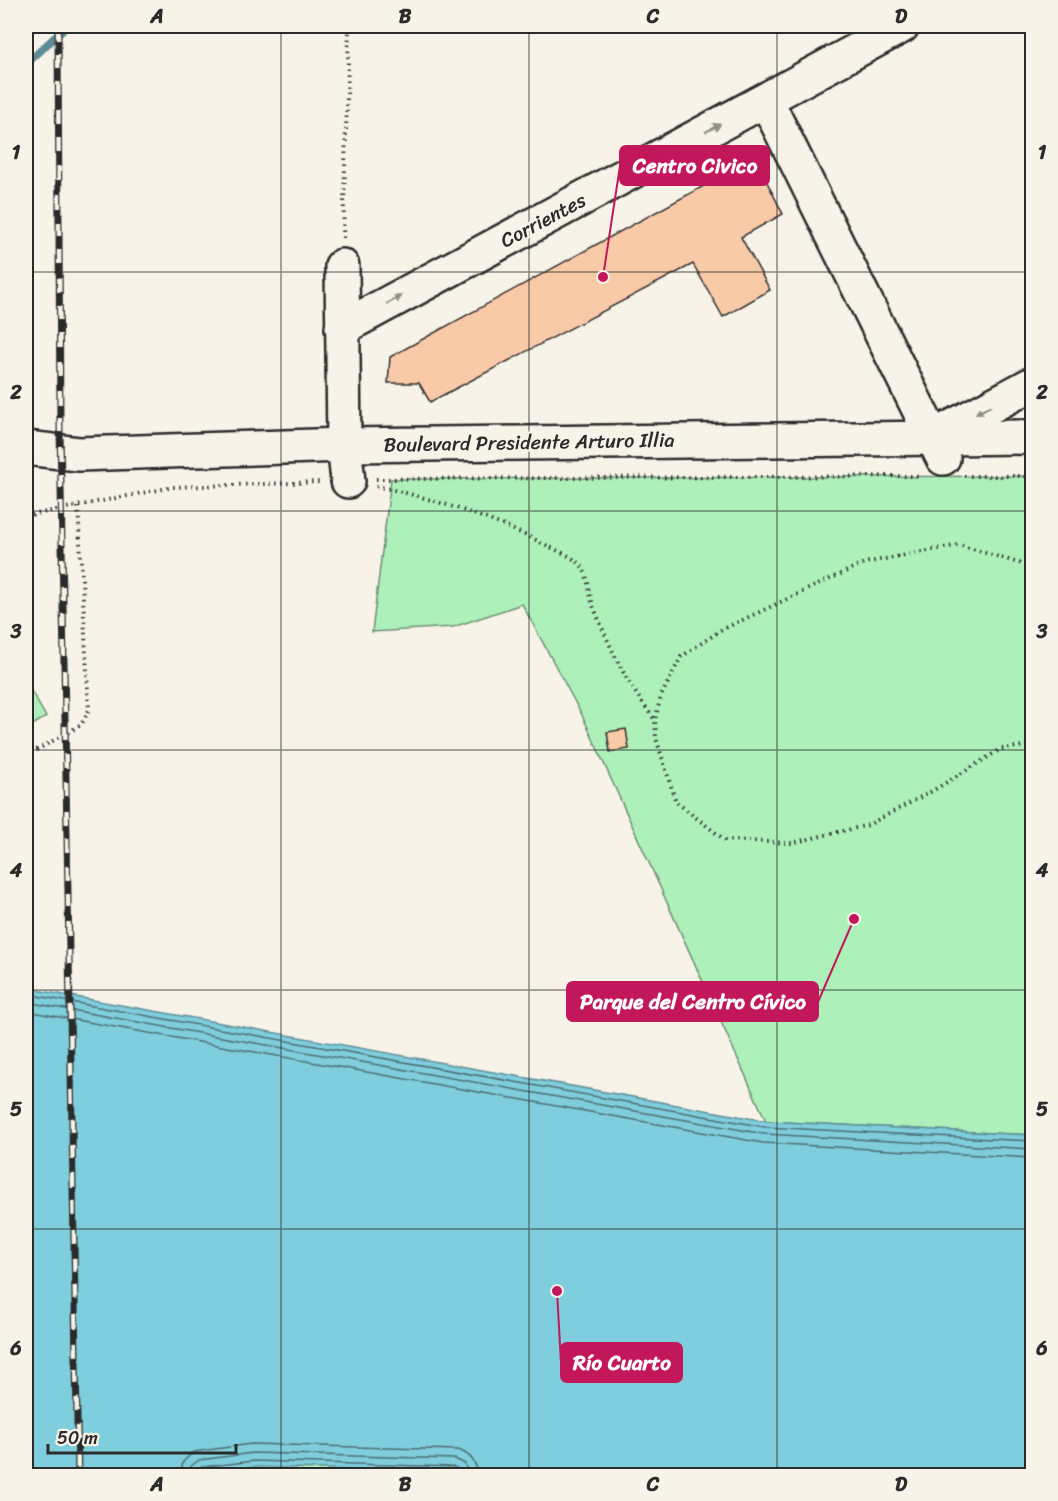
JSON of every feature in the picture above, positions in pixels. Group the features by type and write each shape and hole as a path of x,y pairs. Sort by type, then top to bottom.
{"main road":[{"name":"Corrientes","path":"342,328 902,26"},
{"path":"765,100 941,462 1032,384"},
{"path":"342,266 346,463"},
{"name":"Boulevard Presidente Arturo Illia","path":"941,462 1032,437"},
{"name":"Boulevard Presidente Arturo Illia","path":"26,448 79,454 346,463"},
{"name":"Boulevard Presidente Arturo Illia","path":"26,467 80,472 346,463 941,462 1032,459"}],"path":[{"path":"342,266 349,26"},
{"path":"26,516 173,487 346,463 392,478 941,462 1032,476"},
{"path":"346,463 419,496 515,529 575,560 584,569 591,599 616,660 634,694 655,720"},
{"path":"26,756 81,725 89,710 78,505"},
{"path":"1032,567 959,545 864,563 721,630 681,657 661,696 655,720 656,738 676,802 725,840 792,843 868,825 934,790 1001,749 1032,745"}],"green space":[{"path":"1032,476 1032,1135 766,1121 583,717 522,604 453,627 372,632 391,479"},
{"path":"26,682 46,717 26,729"},
{"path":"250,1465 612,1475 253,1476"}],"water":[{"path":"26,988 766,1121 1032,1135 1032,1475 555,1476 254,1467 178,1476 26,1475"}],"building":[{"path":"755,158 783,214 741,237 770,290 723,317 693,264 430,402 419,383 388,383 390,357"},
{"path":"626,729 629,749 610,752 607,732"}],"waterway":[{"path":"26,64 67,26"}],"railway":[{"path":"58,26 60,429 78,1476"}],"place":[{"name":"Centro Civico","path":"603,277"},
{"name":"Parque del Centro Cívico","path":"854,919"},
{"name":"Río Cuarto","path":"557,1291"}]}
